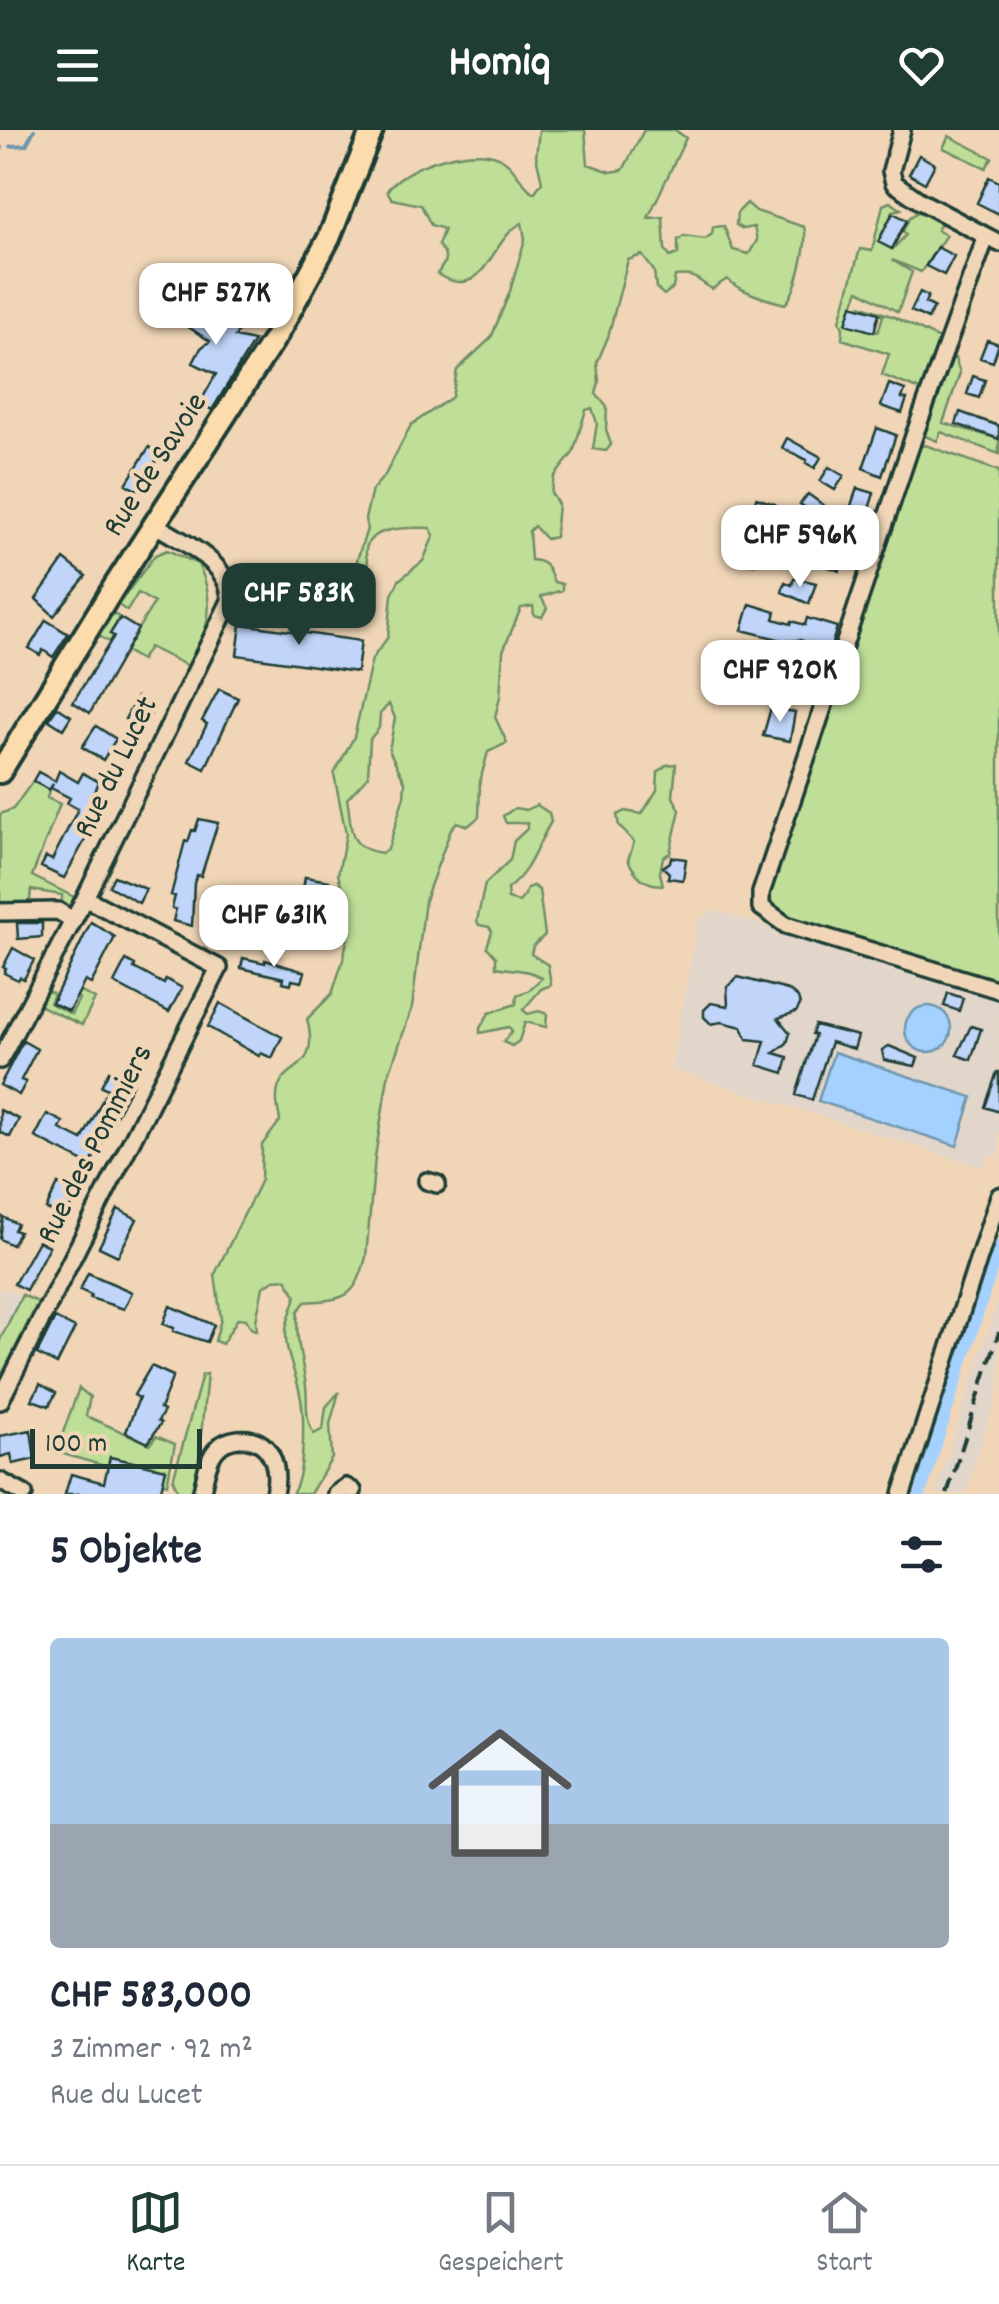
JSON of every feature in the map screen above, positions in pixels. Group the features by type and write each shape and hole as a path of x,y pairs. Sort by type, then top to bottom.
{"main road":[{"name":"Rue de Savoie","path":"0,772 154,524 256,370 314,272 372,130"}],"street":[{"path":"902,130 892,171 894,182 920,201 993,240 914,436 761,892 762,907 786,925 999,990"},
{"name":"Rue du Lucet","path":"0,1060 85,898 230,601 227,580 214,565 154,524"},
{"name":"Rue des Pommiers","path":"0,1401 218,968 85,898"},
{"path":"0,912 58,911 71,919"},
{"path":"902,1494 999,1196"},
{"path":"201,1494 218,1446 247,1438 262,1444 273,1456 274,1494"},
{"path":"0,1482 24,1494"}],"shaded area":[{"path":"714,910 999,998 999,1155 988,1157 985,1168 671,1069 698,921"},
{"path":"0,1287 38,1302 0,1379"},
{"path":"999,1297 999,1388 965,1494 935,1494"}],"green space":[{"path":"539,130 585,130 588,164 611,172 623,170 644,130 675,130 686,138 648,218 663,217 665,249 670,257 678,254 678,240 684,236 705,239 712,234 713,227 724,226 733,250 749,254 757,240 754,227 743,229 736,225 737,213 747,203 756,211 804,227 803,255 785,304 746,291 727,279 712,289 688,276 675,276 673,288 664,295 656,288 654,271 642,255 628,260 608,337 597,363 596,394 607,407 606,429 611,445 606,451 593,449 597,423 592,408 586,410 573,453 554,477 551,493 558,504 555,537 546,539 534,526 529,531 531,560 546,566 554,582 562,584 562,590 541,597 547,608 542,617 534,615 533,606 521,608 503,651 495,717 507,743 488,752 480,781 479,817 468,826 457,822 451,829 425,900 412,1008 388,1077 362,1271 347,1294 305,1302 298,1311 298,1340 314,1434 323,1429 326,1407 339,1392 330,1424 332,1458 310,1494 292,1494 302,1460 303,1430 300,1394 286,1340 296,1295 286,1279 263,1287 257,1331 246,1319 238,1318 222,1344 215,1341 221,1319 215,1274 261,1180 262,1145 280,1121 279,1085 305,1059 310,1037 307,1019 332,994 343,960 351,921 338,874 346,834 334,774 354,737 372,659 388,637 392,595 399,580 423,561 434,535 430,528 385,531 369,542 368,563 359,568 357,560 367,529 365,519 372,490 385,475 411,425 452,397 457,370 491,338 525,239 522,223 511,231 477,276 453,281 437,274 445,260 438,245 444,229 431,225 421,205 392,199 387,191 423,165 475,153 502,159 534,193 542,182 536,156","holes":["389,704 395,718 389,750 405,782 404,796 388,849 382,853 362,847 353,836 347,799 368,776 370,739 379,728 380,714"]},
{"path":"949,136 992,158 986,168 943,148"},
{"path":"890,202 901,209 893,211 881,236 887,240 886,245 893,249 906,235 903,231 909,218 919,211 942,222 937,230 946,235 921,272 892,260 912,272 898,312 859,290 846,323 878,332 883,316 860,305 943,341 925,392 882,375 889,354 842,339 840,321 860,249 872,251 883,205"},
{"path":"955,358 960,373 943,423 999,439 999,454 941,432 937,441 925,436 923,431 949,360"},
{"path":"925,445 999,471 999,986 786,922 774,910 770,893 915,448"},
{"path":"167,550 198,564 208,591 208,617 190,667 149,647 141,660 99,636 113,613 120,618 110,634 128,645 154,603 138,593 127,611 118,605 155,555"},
{"path":"676,764 673,797 680,810 670,853 663,857 663,885 656,885 641,878 631,866 628,860 634,842 619,826 617,815 625,811 642,814 657,790 658,772 666,765"},
{"path":"33,781 49,790 47,798 60,804 32,876 74,897 69,907 62,907 62,895 31,890 29,907 0,908 0,814 13,809"},
{"path":"537,805 549,813 551,822 528,866 507,889 508,899 519,902 527,888 539,890 545,935 533,946 531,954 548,965 551,985 541,989 523,1010 528,1014 547,1014 546,1027 525,1022 519,1041 512,1046 503,1042 512,1031 509,1027 480,1033 480,1028 489,1013 516,1004 517,995 542,978 526,971 496,967 496,957 487,947 492,931 477,921 485,884 510,860 514,841 527,829 527,823 506,823 503,816 515,808 526,810"},
{"path":"44,989 54,994 50,1003 71,1014 79,991 95,999 82,1025 36,1004"},
{"path":"22,1295 38,1302 0,1379 0,1340"},
{"path":"207,1374 198,1467 201,1474 195,1494 179,1494 173,1480 202,1375"},
{"path":"79,1388 90,1397 86,1416 150,1444 156,1436 175,1444 167,1484 56,1452"}],"water":[{"path":"928,1006 944,1013 951,1029 944,1045 928,1052 912,1045 905,1029 912,1013"},
{"path":"834,1052 972,1097 957,1146 818,1101"}],"building":[{"path":"919,155 935,164 925,183 909,174"},
{"path":"989,177 999,182 999,214 977,203"},
{"path":"893,213 907,220 892,249 878,242"},
{"path":"937,247 954,256 944,275 926,266"},
{"path":"252,267 267,274 257,294 243,288"},
{"path":"920,292 928,296 925,303 934,307 928,319 911,311"},
{"path":"189,298 199,304 196,307 224,323 231,312 245,320 235,337 254,341 212,410 200,403 216,374 193,363 210,341 176,319"},
{"path":"852,305 879,313 874,332 846,324"},
{"path":"987,340 999,344 993,362 980,358"},
{"path":"973,376 985,380 979,398 967,394"},
{"path":"889,384 905,390 902,398 907,399 902,413 881,406"},
{"path":"960,412 999,426 999,439 956,424"},
{"path":"877,428 896,435 882,476 863,468"},
{"path":"787,438 821,457 815,468 782,448"},
{"path":"149,447 160,455 136,490 126,484"},
{"path":"829,467 844,476 835,490 820,481"},
{"path":"857,488 874,493 861,535 843,529"},
{"path":"808,494 826,507 818,517 800,504"},
{"path":"756,498 775,504 771,521 776,523 770,542 753,537 760,517 752,515"},
{"path":"749,542 759,544 754,564 744,562"},
{"path":"825,546 846,554 839,571 819,563"},
{"path":"64,559 86,576 54,616 36,599"},
{"path":"794,578 816,583 809,604 782,592 785,582 792,585"},
{"path":"750,604 776,612 774,619 791,624 792,621 805,625 807,618 837,627 830,650 800,640 786,641 742,630"},
{"path":"120,618 138,629 90,713 73,702 114,636 110,634"},
{"path":"46,620 68,634 53,657 43,650 40,655 29,648"},
{"path":"241,624 361,641 357,672 237,655"},
{"path":"219,689 238,698 205,769 189,761 207,724 202,721"},
{"path":"137,697 154,707 142,729 125,719"},
{"path":"57,707 71,716 63,729 49,720"},
{"path":"771,708 795,712 790,741 763,736"},
{"path":"96,726 116,739 103,760 82,747"},
{"path":"59,771 78,782 83,773 99,782 79,826 90,831 64,878 41,867 46,857 52,860 78,809 67,803 70,798 51,788 53,784 49,790 33,781 38,772 55,781"},
{"path":"199,819 218,823 201,876 197,875 194,883 192,926 173,921 175,896 171,895 185,841 195,831"},
{"path":"671,857 686,859 683,880 668,878 663,867"},
{"path":"114,876 146,889 139,903 109,886"},
{"path":"305,877 329,881 322,930 297,927"},
{"path":"91,922 115,937 91,984 85,981 69,1011 52,1003"},
{"path":"17,923 42,923 42,937 18,939"},
{"path":"13,948 34,960 24,979 4,973"},
{"path":"243,958 305,972 302,982 292,980 291,984 283,982 284,978 241,968"},
{"path":"126,960 164,984 166,979 182,988 169,1012 114,983"},
{"path":"738,977 788,990 798,998 796,1012 778,1018 790,1033 787,1043 774,1053 788,1057 784,1073 758,1065 765,1041 747,1039 742,1027 722,1022 711,1024 704,1017 704,1010 711,1003 728,1006 727,987"},
{"path":"948,993 963,998 959,1011 944,1006"},
{"path":"220,1003 282,1037 272,1058 261,1053 259,1056 208,1027"},
{"path":"815,1025 858,1036 854,1049 831,1042 812,1100 796,1095"},
{"path":"971,1026 981,1029 971,1060 957,1055"},
{"path":"23,1041 37,1049 21,1080 26,1082 19,1095 0,1085"},
{"path":"889,1046 918,1058 915,1066 884,1060 882,1050"},
{"path":"109,1071 133,1083 90,1165 35,1137 47,1114 63,1122 60,1129 82,1140 108,1089 101,1086"},
{"path":"999,1072 999,1112 985,1107"},
{"path":"0,1110 19,1119 10,1137 0,1132"},
{"path":"58,1184 77,1193 65,1218 46,1209"},
{"path":"118,1209 137,1219 118,1256 99,1247"},
{"path":"3,1217 17,1224 14,1230 19,1232 12,1245 0,1239"},
{"path":"38,1241 49,1246 26,1290 14,1284"},
{"path":"88,1273 132,1292 124,1309 90,1298 80,1290"},
{"path":"170,1306 214,1325 207,1342 163,1324"},
{"path":"55,1318 75,1328 57,1364 37,1354"},
{"path":"151,1366 173,1376 160,1409 164,1411 158,1421 161,1423 148,1443 126,1432 139,1398 134,1395"},
{"path":"40,1384 56,1393 49,1406 32,1400"},
{"path":"31,1430 35,1459 13,1464 11,1454 0,1457 0,1436"},
{"path":"110,1457 166,1469 160,1494 65,1494 71,1474 104,1483"}],"waterway":[{"path":"11,146 26,145 34,130"},
{"path":"920,1494 999,1246"}],"railway":[{"path":"947,1494 999,1332"}]}
